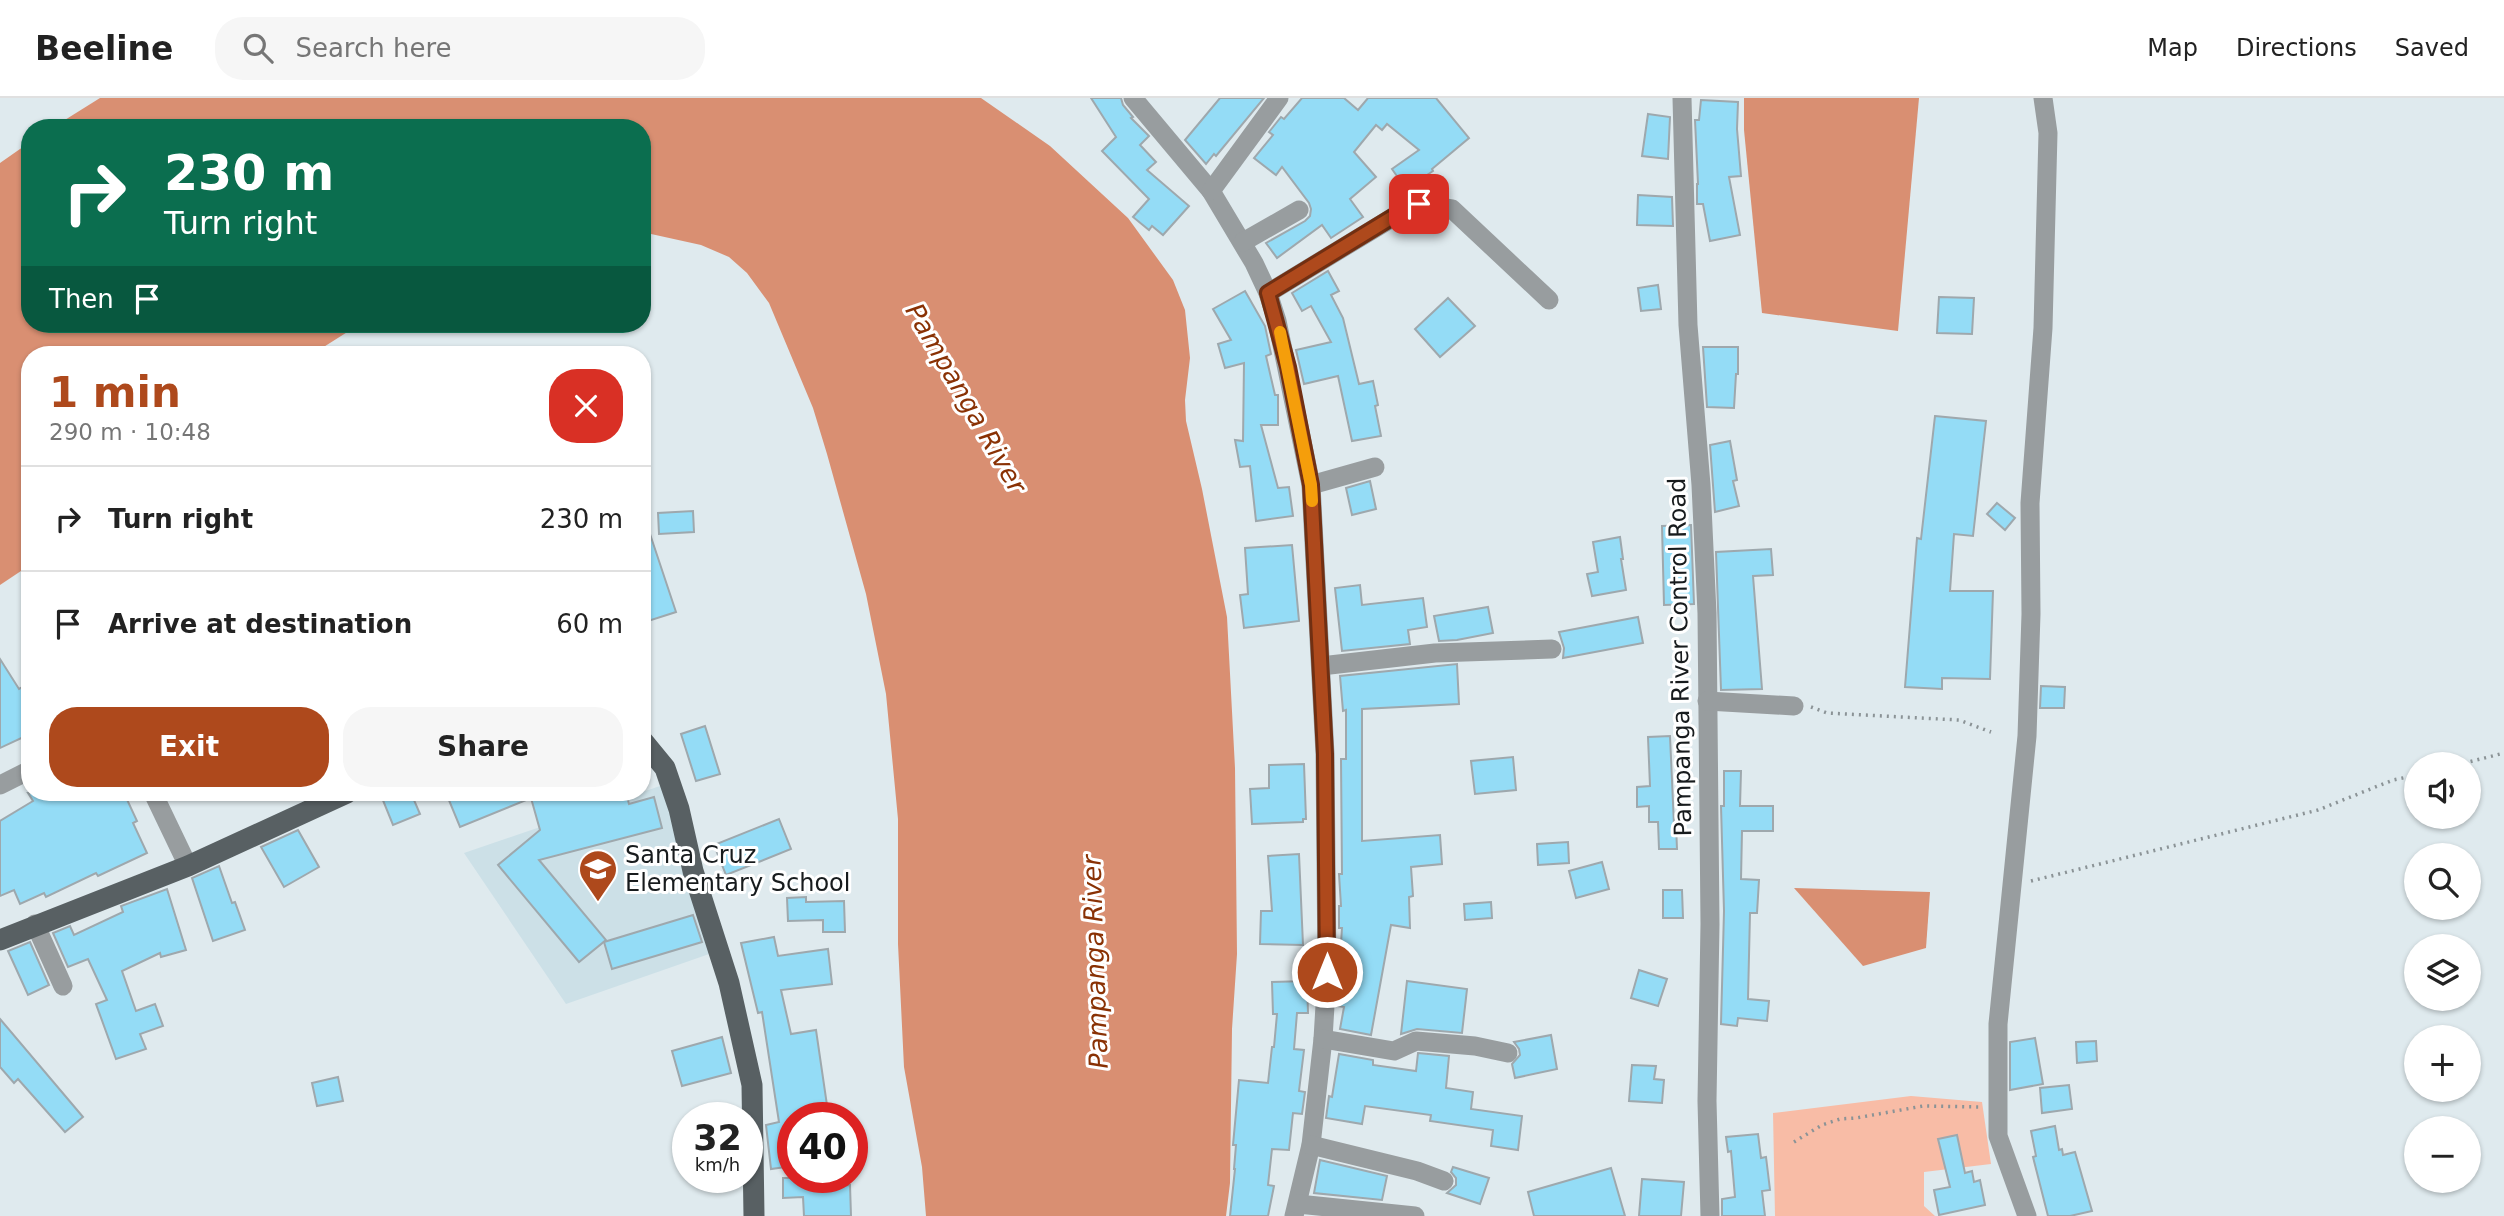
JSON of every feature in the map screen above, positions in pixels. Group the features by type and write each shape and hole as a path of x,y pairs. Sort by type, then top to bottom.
{"main road":[{"path":"651,751 665,768 679,809 693,871 729,983 751,1085 754,1216"},
{"path":"0,940 188,866 330,801"}],"street":[{"path":"1133,98 1211,191 1243,242 1268,293 1288,367 1311,485 1321,666 1327,972 1323,1039 1311,1144 1296,1210 1415,1216"},
{"path":"1211,191 1279,98"},
{"name":"Pampanga River Control Road","path":"1682,98 1688,325 1701,485 1707,701 1710,924 1707,1101 1710,1216"},
{"path":"2027,1216 1998,1136 1998,1024 2027,736 2031,614 2029,503 2043,328 2048,133 2043,98"},
{"path":"1268,293 1409,207 1419,204 1452,209 1549,300"},
{"path":"1243,242 1299,211"},
{"path":"1311,485 1376,467"},
{"path":"1321,666 1435,653 1552,649"},
{"path":"1707,701 1794,706"},
{"path":"0,785 21,774"},
{"path":"157,801 188,866"},
{"path":"34,925 63,986"},
{"path":"1323,1039 1394,1051 1416,1041 1475,1046 1508,1053"},
{"path":"1311,1144 1417,1171 1444,1181"}],"path":[{"path":"1794,706 1855,715 1959,720 1991,732"},
{"path":"2481,759 2504,753"},
{"path":"2012,886 2318,810 2404,778"},
{"path":"1794,1142 1822,1125 1840,1119 1923,1105 1997,1108"}],"shaded area":[{"name":"Santa Cruz Elementary School","path":"663,785 712,953 566,1004 464,853 616,801 651,801 651,789"},
{"path":"1911,1096 1982,1102 1991,1164 1924,1172 1924,1206 1935,1216 1775,1216 1773,1113"}],"water":[{"name":"Pampanga River","path":"100,98 981,98 1050,146 1128,218 1173,280 1185,310 1190,358 1185,400 1186,421 1227,617 1235,768 1237,954 1232,1029 1230,1183 1226,1216 926,1216 922,1167 904,1067 898,944 898,819 886,694 866,594 813,408 769,303 747,273 729,257 701,245 651,234 651,119 66,119"},
{"path":"1744,98 1919,98 1898,331 1762,313 1744,130"},
{"path":"21,148 21,333 346,333 325,346 21,346 21,571 0,585 0,163"},
{"path":"1794,888 1930,892 1926,948 1863,966"}],"building":[{"path":"1091,98 1121,98 1133,117 1131,118 1149,136 1140,145 1156,162 1147,170 1189,206 1163,235 1152,226 1149,230 1133,217 1149,199 1102,151 1116,137"},
{"path":"1220,98 1264,98 1216,156 1214,154 1206,164 1185,140"},
{"path":"1302,98 1344,98 1358,110 1368,98 1436,98 1469,138 1432,169 1433,171 1406,189 1392,169 1419,150 1387,124 1382,130 1376,125 1354,152 1376,177 1350,199 1363,217 1331,238 1322,225 1277,258 1266,243 1305,221 1310,216 1311,209 1282,167 1276,175 1254,158 1273,135 1269,132 1281,117 1284,119"},
{"path":"1701,100 1738,102 1741,176 1729,177 1740,235 1710,241 1703,204 1697,204 1695,120 1699,120"},
{"path":"1648,114 1670,117 1668,159 1642,156"},
{"path":"1638,195 1672,197 1673,226 1637,225"},
{"path":"1328,271 1339,291 1331,295 1343,318 1359,384 1373,381 1381,436 1352,441 1338,376 1304,384 1296,350 1331,342 1311,306 1302,311 1292,293"},
{"path":"1658,285 1661,309 1641,311 1638,288"},
{"path":"1245,291 1265,326 1271,354 1266,356 1275,395 1278,395 1278,425 1261,425 1278,488 1289,487 1293,516 1256,521 1250,466 1240,467 1235,440 1243,441 1244,363 1225,368 1218,344 1231,340 1213,309"},
{"path":"1939,297 1974,298 1972,334 1937,333"},
{"path":"1448,298 1475,326 1440,357 1415,329"},
{"path":"1703,347 1738,347 1734,408 1707,407"},
{"path":"1935,416 1986,421 1973,536 1954,534 1950,591 1993,591 1990,679 1942,678 1942,689 1905,687 1917,538 1921,539"},
{"path":"1730,441 1737,480 1733,481 1739,506 1715,512 1710,445"},
{"path":"1370,481 1376,509 1352,515 1346,488"},
{"path":"1997,503 2015,518 2005,530 1987,514"},
{"path":"693,511 694,532 659,534 658,513"},
{"path":"1691,525 1694,604 1664,605 1662,526"},
{"path":"651,537 676,612 651,620"},
{"path":"1620,537 1626,590 1592,596 1587,574 1598,572 1593,542"},
{"path":"1292,545 1299,621 1244,628 1240,595 1248,594 1245,548"},
{"path":"1771,549 1773,575 1753,576 1762,689 1721,690 1716,552"},
{"path":"1360,585 1362,605 1423,598 1427,627 1408,630 1410,644 1342,651 1335,588"},
{"path":"1488,607 1493,633 1439,641 1434,616"},
{"path":"1638,617 1643,643 1563,658 1564,648 1559,632"},
{"path":"0,659 19,689 21,688 21,738 0,748"},
{"path":"1457,664 1459,704 1362,709 1362,841 1440,835 1442,864 1411,867 1413,896 1409,897 1410,928 1391,925 1371,1035 1340,1029 1344,1007 1337,1006 1342,928 1339,928 1339,874 1342,874 1341,759 1346,759 1346,710 1343,711 1340,676"},
{"path":"2041,686 2065,687 2064,708 2040,708"},
{"path":"705,726 720,774 696,781 681,734"},
{"path":"1670,736 1677,849 1659,849 1658,822 1649,822 1649,806 1637,807 1637,787 1650,786 1648,737"},
{"path":"1513,757 1516,790 1475,794 1471,761"},
{"path":"1304,764 1306,819 1303,819 1303,822 1252,824 1250,789 1269,788 1269,765"},
{"path":"1724,771 1741,771 1740,806 1773,806 1773,831 1742,831 1741,879 1759,880 1757,913 1750,913 1748,999 1769,1001 1767,1021 1738,1018 1737,1026 1721,1024 1724,911 1721,806 1724,806"},
{"path":"654,797 662,828 539,860 606,940 579,962 498,865 540,830 532,801 628,801 629,804 651,801"},
{"path":"33,801 128,801 137,821 133,823 147,853 46,897 44,893 20,904 14,890 0,896 0,821"},
{"path":"383,801 414,801 420,814 393,825"},
{"path":"449,801 524,801 460,827"},
{"path":"779,819 791,849 726,875 714,845"},
{"path":"298,830 319,867 284,887 261,847"},
{"path":"1568,842 1569,863 1538,865 1537,844"},
{"path":"1299,854 1303,945 1260,944 1261,911 1272,911 1268,856"},
{"path":"1602,862 1609,889 1576,898 1569,871"},
{"path":"219,866 245,930 213,941 192,878"},
{"path":"167,889 186,950 161,957 160,953 122,971 136,1011 155,1004 163,1026 140,1034 146,1049 116,1059 96,1004 107,1000 88,959 68,967 53,933 70,926 74,935 123,912 121,906"},
{"path":"1663,890 1682,890 1683,918 1663,918"},
{"path":"806,897 806,902 844,901 845,932 823,932 823,920 788,921 787,898"},
{"path":"1491,902 1492,918 1465,920 1464,904"},
{"path":"693,915 702,942 612,969 604,942"},
{"path":"774,937 778,956 828,949 832,984 781,990 791,1034 816,1030 827,1102 777,1102 777,1109 762,1012 758,1013 741,943"},
{"path":"30,942 49,985 28,995 8,951"},
{"path":"1639,970 1667,979 1658,1006 1631,998"},
{"path":"1307,981 1308,1013 1297,1013 1294,1049 1304,1050 1299,1091 1305,1092 1302,1114 1293,1113 1289,1150 1272,1149 1268,1185 1274,1186 1268,1216 1230,1216 1239,1080 1268,1083 1277,1014 1273,1014 1272,982"},
{"path":"1407,981 1467,989 1462,1033 1417,1029 1401,1034"},
{"path":"0,1019 83,1117 65,1132 18,1079 14,1083 0,1067"},
{"path":"1551,1035 1557,1069 1515,1078 1512,1064 1520,1055 1514,1042"},
{"path":"722,1037 731,1073 682,1086 672,1051"},
{"path":"2035,1038 2043,1084 2010,1090 2010,1042"},
{"path":"2096,1041 2097,1061 2077,1063 2076,1042"},
{"path":"1418,1053 1449,1056 1446,1088 1473,1092 1471,1109 1522,1116 1518,1150 1491,1146 1493,1130 1430,1121 1431,1115 1365,1106 1362,1124 1326,1118 1339,1054 1373,1060 1373,1065 1416,1071"},
{"path":"1632,1065 1656,1066 1654,1079 1664,1080 1662,1103 1629,1101"},
{"path":"338,1077 343,1101 317,1106 312,1083"},
{"path":"2069,1085 2072,1109 2042,1113 2040,1088"},
{"path":"777,1122 777,1168 771,1169 766,1125"},
{"path":"2055,1126 2059,1150 2062,1149 2063,1155 2075,1152 2092,1211 2070,1216 2048,1216 2033,1157 2036,1156 2031,1131"},
{"path":"1758,1134 1761,1158 1766,1157 1770,1190 1762,1191 1765,1216 1722,1216 1722,1199 1735,1197 1731,1151 1728,1152 1726,1137"},
{"path":"1957,1135 1965,1173 1972,1171 1974,1182 1980,1180 1985,1205 1939,1215 1934,1190 1950,1187 1938,1139"},
{"path":"1320,1160 1387,1176 1382,1200 1314,1193"},
{"path":"1453,1167 1489,1178 1480,1204 1447,1193 1456,1185 1456,1178 1451,1172"},
{"path":"1611,1168 1625,1216 1534,1216 1528,1192"},
{"path":"1642,1179 1684,1182 1681,1216 1639,1216"},
{"path":"783,1193 850,1193 851,1216 804,1216 803,1197 783,1198"}],"slow traffic":[{"path":"1280,332 1312,501"}],"place":[{"name":"Santa Cruz Elementary School","path":"598,903"}],"route":[{"path":"1327,972 1325,754 1311,485 1288,367 1268,293 1409,207 1419,204"}]}
